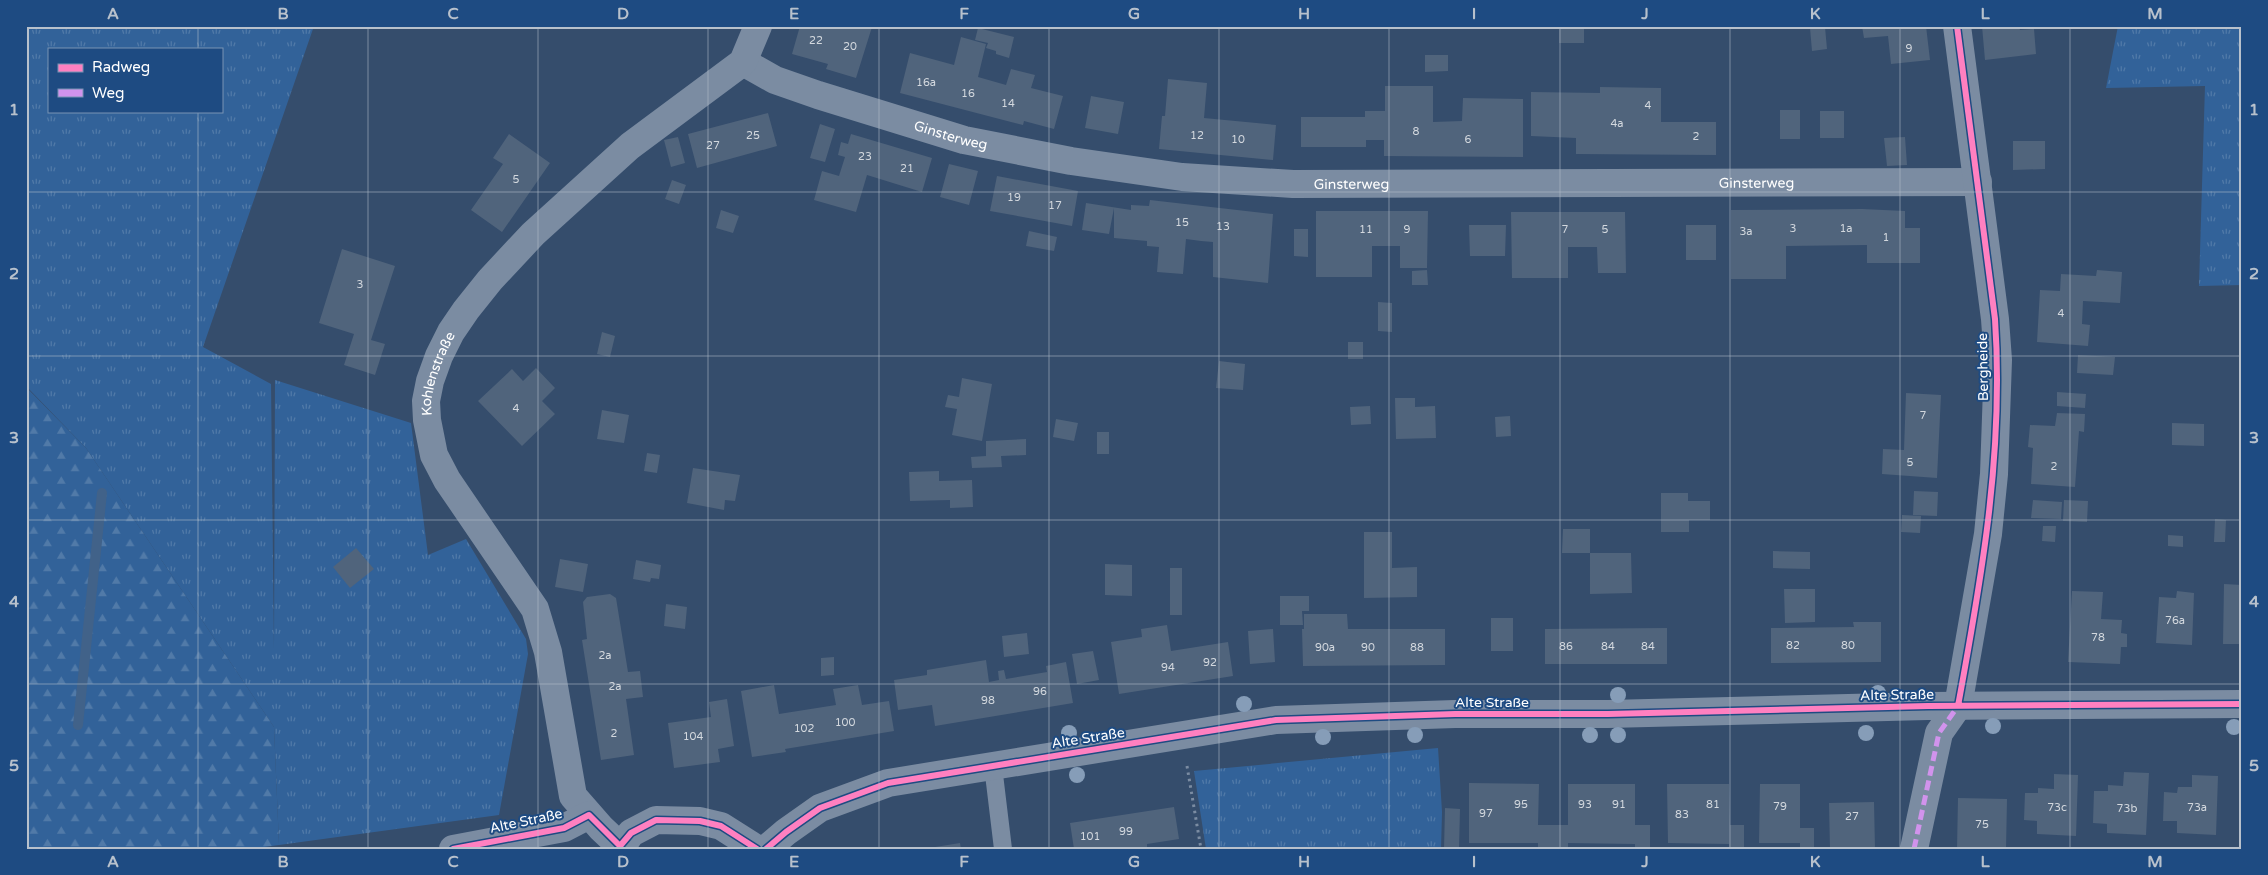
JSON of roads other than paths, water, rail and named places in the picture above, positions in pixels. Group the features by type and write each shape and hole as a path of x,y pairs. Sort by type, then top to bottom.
{"street":[{"path":"743,62 758,26"},
{"name":"Bergheide","path":"1957,26 1995,319 1998,360 1994,474 1988,534 1958,706"},
{"name":"Ginsterweg","path":"743,62 775,80 964,140 1071,161 1182,178 1293,184 1978,182"},
{"name":"Kohlenstraße","path":"589,815 573,796 548,652 535,610 447,480 434,455 427,420 426,401 430,381 439,356 451,332 466,310 490,280 533,234 630,146 743,62"},
{"name":"Alte Straße","path":"766,849 820,808 888,783 1276,720 1456,714 1608,714 1958,706 2242,704"},
{"path":"1914,849 1939,734 1958,706"},
{"path":"589,815 620,848 631,833 656,820 665,820 700,821 721,826 757,849"},
{"name":"Alte Straße","path":"453,849 564,828 589,815"}],"lane":[{"path":"993,766 1003,849"}],"waterway":[{"path":"78,725 102,493"}]}
